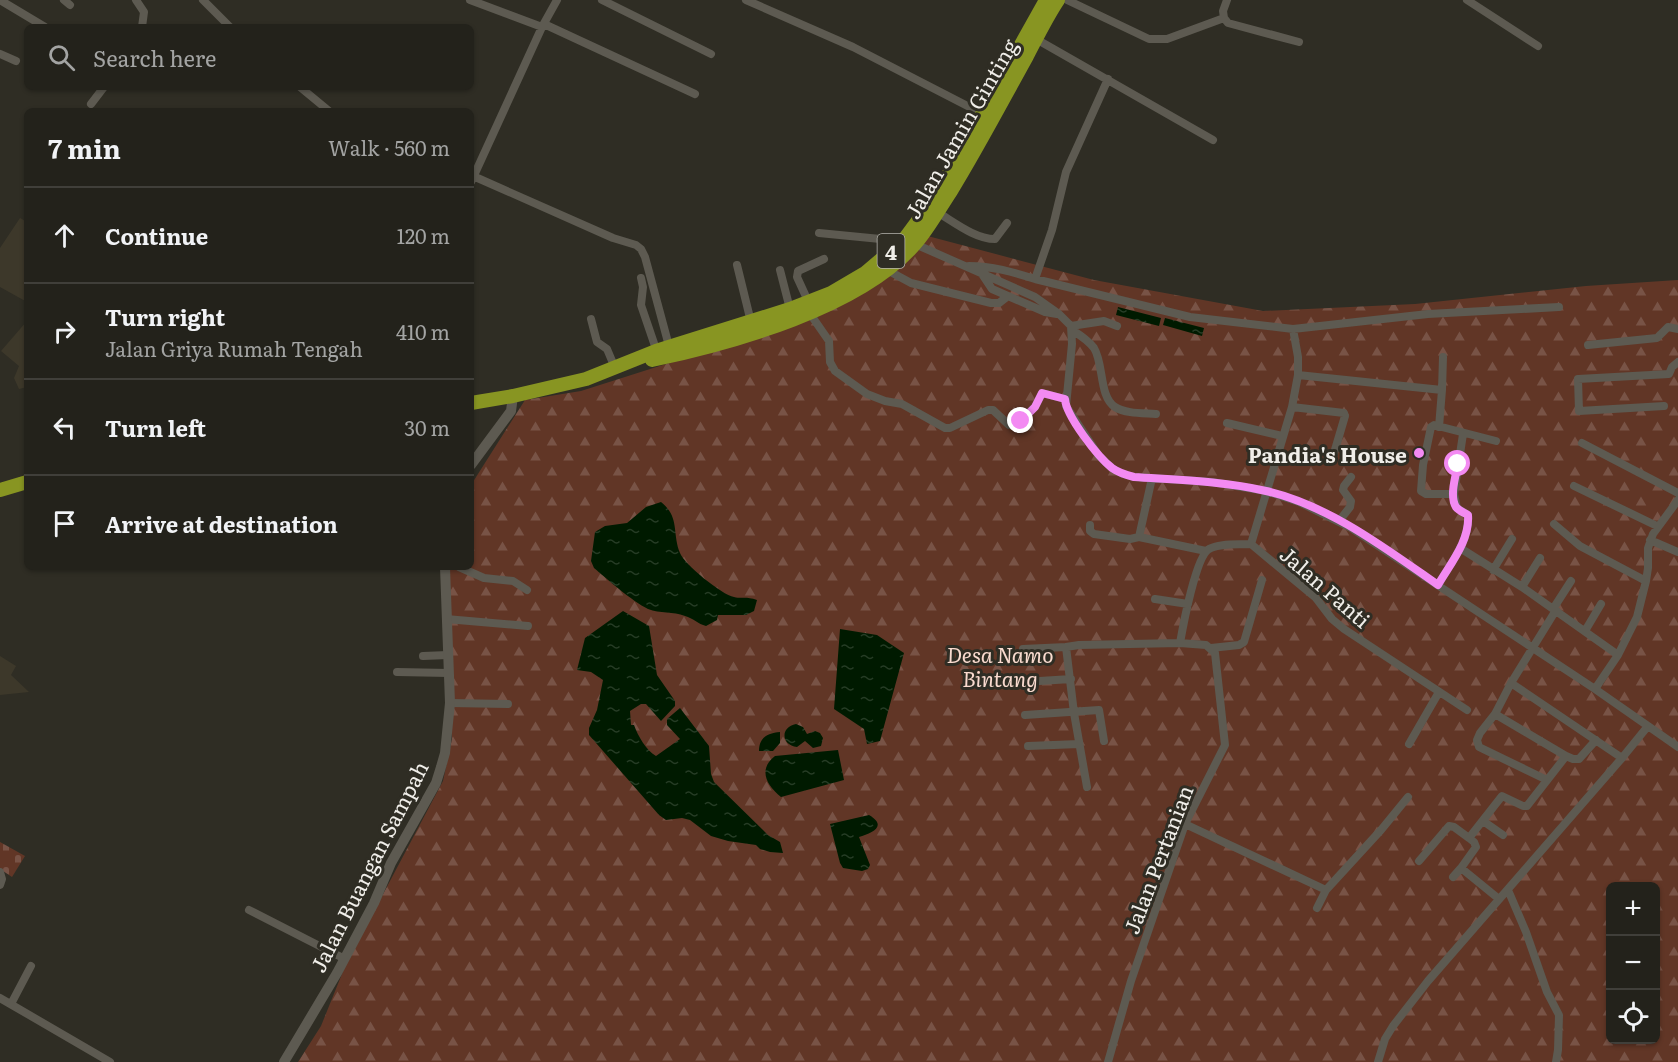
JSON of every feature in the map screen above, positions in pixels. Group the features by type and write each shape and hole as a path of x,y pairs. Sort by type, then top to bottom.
{"highway":[{"name":"Jalan Jamin Ginting","path":"662,352 734,338 810,306 852,293 887,270 937,212 1046,0"},
{"name":"Jalan Jamin Ginting","path":"474,402 586,379 790,309 810,306 909,243 1058,0"},
{"path":"0,490 24,483"}],"street":[{"path":"0,0 40,24"},
{"path":"136,0 144,12 142,24"},
{"path":"203,0 227,24"},
{"path":"470,0 543,26 695,94"},
{"path":"474,175 557,0"},
{"path":"602,0 711,54"},
{"path":"746,0 853,47 987,116"},
{"path":"1067,0 1149,39 1167,39 1224,18"},
{"path":"1227,0 1223,11 1228,23 1299,42"},
{"path":"1467,0 1538,46"},
{"path":"1036,39 1213,140"},
{"path":"0,54 16,61"},
{"path":"1035,279 1052,230 1072,153 1108,79"},
{"path":"91,104 102,90"},
{"path":"304,90 325,108"},
{"path":"474,180 639,247 645,257 662,352"},
{"path":"937,212 956,224 988,238 995,239 1007,223"},
{"path":"819,232 909,243 1035,297 1059,314 1094,349 1100,363 1106,395 1112,405 1127,412 1156,414"},
{"path":"824,259 798,271 797,277 813,318 829,341 830,362 835,371 867,393 885,401 902,404 945,428 950,428 988,410 993,410 1009,424 1016,425 1035,407 1042,393 1065,399"},
{"path":"737,266 751,322"},
{"path":"964,266 985,266 1190,317 1293,329 1428,314 1559,307"},
{"path":"780,270 790,309"},
{"path":"887,270 911,283 991,303 999,303 1008,296"},
{"path":"982,274 992,289 1046,312 1059,314"},
{"path":"641,278 643,287 641,305 662,352"},
{"path":"591,319 597,342 607,349 618,367"},
{"path":"1072,328 1104,321 1117,326"},
{"path":"1588,345 1658,338 1668,327 1678,329"},
{"path":"1072,328 1072,352 1065,399 1069,412 1099,456 1108,464 1123,474 1212,482 1266,491 1299,502 1338,521 1393,554 1678,747"},
{"path":"1180,643 1188,604 1202,557 1206,551 1215,547 1251,544 1292,407 1298,375 1298,357 1293,329"},
{"path":"1439,427 1443,357"},
{"path":"1664,406 1579,411 1578,379 1669,374 1672,367 1678,363"},
{"path":"1298,375 1442,390"},
{"path":"474,461 511,411 513,396"},
{"path":"1292,407 1344,413 1332,460"},
{"path":"1227,423 1282,436"},
{"path":"1454,494 1425,494 1420,489 1431,427 1434,425 1496,441"},
{"path":"1438,585 1460,548 1467,530 1469,516 1457,508 1454,494 1463,434"},
{"path":"1582,443 1678,492"},
{"path":"1338,521 1350,507 1352,501 1343,490 1351,477"},
{"path":"1139,537 1152,478"},
{"path":"1574,486 1657,526"},
{"path":"1595,689 1618,655 1637,617 1646,581 1650,540 1657,526 1678,500"},
{"path":"1554,524 1580,546 1646,581"},
{"path":"1090,525 1090,531 1094,534 1126,539 1139,537 1206,551"},
{"path":"1493,570 1512,539"},
{"path":"1650,540 1678,552"},
{"name":"Jalan Panti","path":"1251,544 1316,598 1344,630 1467,710"},
{"path":"1460,548 1522,587 1618,655"},
{"path":"1522,587 1540,558"},
{"name":"Jalan Buangan Sampah","path":"284,1062 345,959 374,903 391,863 436,783 445,753 450,703 445,570"},
{"path":"466,570 484,578 513,582 527,590"},
{"path":"1023,649 1079,645 1180,643 1206,645 1211,648 1239,645 1244,642 1262,580"},
{"path":"1546,780 1478,745 1478,737 1495,714 1571,581"},
{"path":"1155,598 1188,604"},
{"path":"1585,631 1601,604"},
{"path":"446,619 528,626"},
{"path":"1066,647 1074,713 1087,787"},
{"name":"Jalan Pertanian","path":"1108,1062 1131,981 1185,824 1225,745 1217,662 1211,648"},
{"path":"423,656 448,655"},
{"path":"397,672 449,673"},
{"path":"1024,682 1071,679"},
{"path":"1511,683 1622,758"},
{"path":"1448,697 1454,688"},
{"path":"1409,744 1439,692"},
{"path":"450,703 508,704"},
{"path":"1025,715 1099,710 1104,741"},
{"path":"1495,714 1573,759 1579,759 1596,740"},
{"path":"1378,1062 1385,1039 1405,1009 1648,726"},
{"path":"1028,746 1079,744"},
{"path":"1469,838 1503,796 1527,806 1566,756"},
{"path":"1317,908 1326,890 1408,797"},
{"path":"1483,821 1503,835"},
{"path":"1185,824 1326,890"},
{"path":"1419,861 1449,826 1454,827 1476,846 1453,877"},
{"path":"1461,868 1499,899"},
{"path":"0,872 2,876 0,885"},
{"path":"1508,890 1526,932 1547,992 1559,1015 1556,1062"},
{"path":"249,910 345,959"},
{"path":"11,1004 31,966"},
{"path":"0,998 110,1062"}],"shaded area":[{"path":"20,218 24,220 24,300 0,287 0,248"},
{"path":"24,324 24,388 19,389 14,378 19,366 1,351"},
{"path":"0,656 16,666 11,675 29,692 0,695"}],"green space":[{"name":"Desa Namo Bintang","path":"920,234 1094,280 1263,311 1415,304 1586,286 1678,280 1678,1062 298,1062 321,1026 346,964 443,781 452,739 449,570 474,570 474,480 525,400 581,391 795,323 876,286 915,249"},
{"path":"0,842 25,856 12,877 0,869"}],"water":[{"path":"1118,307 1161,318 1159,326 1116,315"},
{"path":"1165,318 1204,328 1202,336 1163,325"},
{"path":"661,502 671,513 683,558 713,585 728,595 757,600 754,611 746,615 718,615 717,620 706,626 680,614 648,609 594,568 591,561 595,532 605,526 627,523 646,507"},
{"path":"623,611 649,626 657,675 675,701 675,706 661,721 646,704 641,704 630,711 631,725 634,725 643,742 656,756 680,739 667,725 667,719 680,708 709,746 711,774 714,782 768,835 780,842 783,853 770,852 756,845 711,836 690,820 682,818 666,820 659,815 589,735 603,680 591,672 577,670 585,638"},
{"path":"840,629 877,635 904,653 880,741 867,744 864,729 834,709"},
{"path":"796,724 803,727 807,734 815,731 820,733 823,738 821,746 813,748 805,741 797,747 788,743 785,740 785,732"},
{"path":"780,732 780,743 773,751 759,751 762,739 772,733"},
{"path":"838,750 844,780 781,797 768,782 765,772 775,756"},
{"path":"869,815 875,819 878,826 873,831 859,837 870,865 868,869 862,871 843,868 830,824"}],"place":[{"name":"Pandia's House","path":"1419,453"}],"route":[{"path":"1021,421 1035,407 1042,393 1065,399 1069,412 1099,456 1113,469 1123,474 1134,477 1212,482 1266,491 1299,502 1364,535 1438,585 1460,548 1468,526 1468,515 1457,508 1455,503 1458,464"}]}
